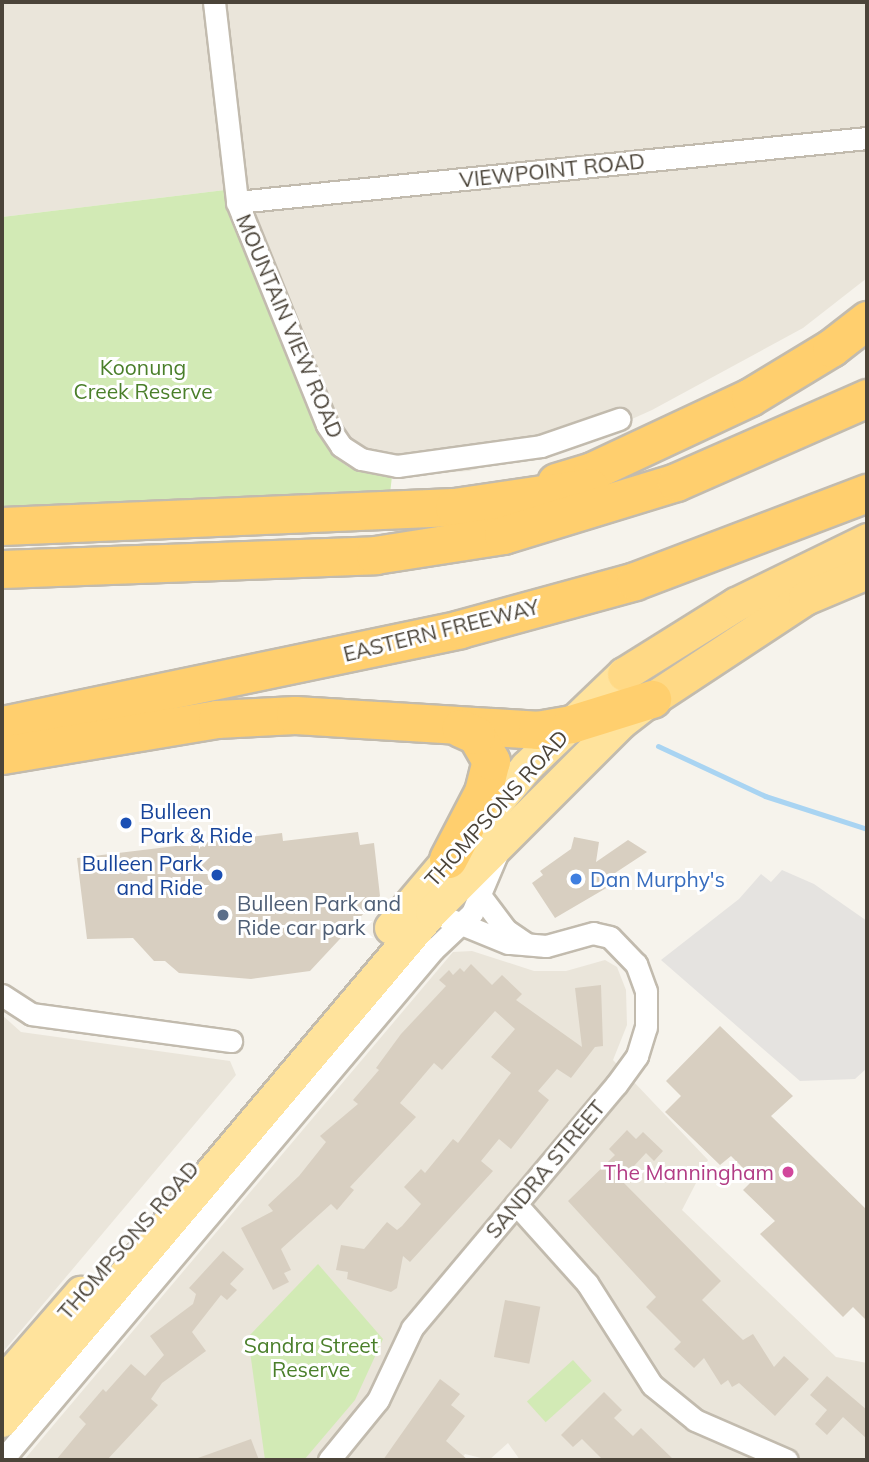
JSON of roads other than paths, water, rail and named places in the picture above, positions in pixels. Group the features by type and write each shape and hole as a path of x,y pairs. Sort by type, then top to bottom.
{"highway":[{"path":"454,508 487,503 592,471 750,397 831,348 867,320"},
{"path":"2,526 454,508 562,493 671,470 767,439 867,398"},
{"path":"2,569 375,555 503,535 676,482 867,398"},
{"name":"EASTERN FREEWAY","path":"2,725 460,629 635,581 867,493"},
{"name":"THOMPSONS ROAD","path":"624,674 736,604 867,540"},
{"name":"THOMPSONS ROAD","path":"652,699 805,598 867,572"},
{"path":"2,755 217,719 372,716 460,728 537,730 571,724 652,699"},
{"path":"448,859 482,793 491,761 476,735 460,728"}],"main road":[{"name":"THOMPSONS ROAD","path":"2,1384 169,1193 527,767 624,674"},
{"name":"THOMPSONS ROAD","path":"2,1421 432,912 561,784 652,699"},
{"path":"448,859 528,789 547,781 561,784"}],"street":[{"name":"MOUNTAIN VIEW ROAD","path":"214,2 237,202 327,425 341,446 361,460 397,466 502,453 560,442 620,419"},
{"name":"VIEWPOINT ROAD","path":"237,202 867,138"},
{"name":"THOMPSONS ROAD","path":"2,1460 433,950 461,925 482,898 501,844"},
{"path":"482,898 506,930 527,944"},
{"name":"SANDRA STREET","path":"330,1460 378,1400 417,1320 630,1067 643,1045 647,1012 636,964 610,937 593,933 556,944 527,944 489,938 432,912"},
{"path":"2,995 31,1014 231,1041"},
{"path":"516,1204 587,1283 652,1385 695,1420 787,1460"}],"waterway":[{"path":"658,746 765,796 867,829"}],"place":[{"name":"Bulleen Park & Ride","path":"126,823"},
{"name":"Bulleen Park and Ride","path":"217,875"},
{"name":"Dan Murphy's","path":"576,879"},
{"name":"Bulleen Park and Ride car park","path":"223,915"},
{"name":"The Manningham","path":"788,1172"}],"park label":[{"name":"Koonung Creek Reserve","path":"143,379"},
{"name":"Sandra Street Reserve","path":"311,1357"}]}
